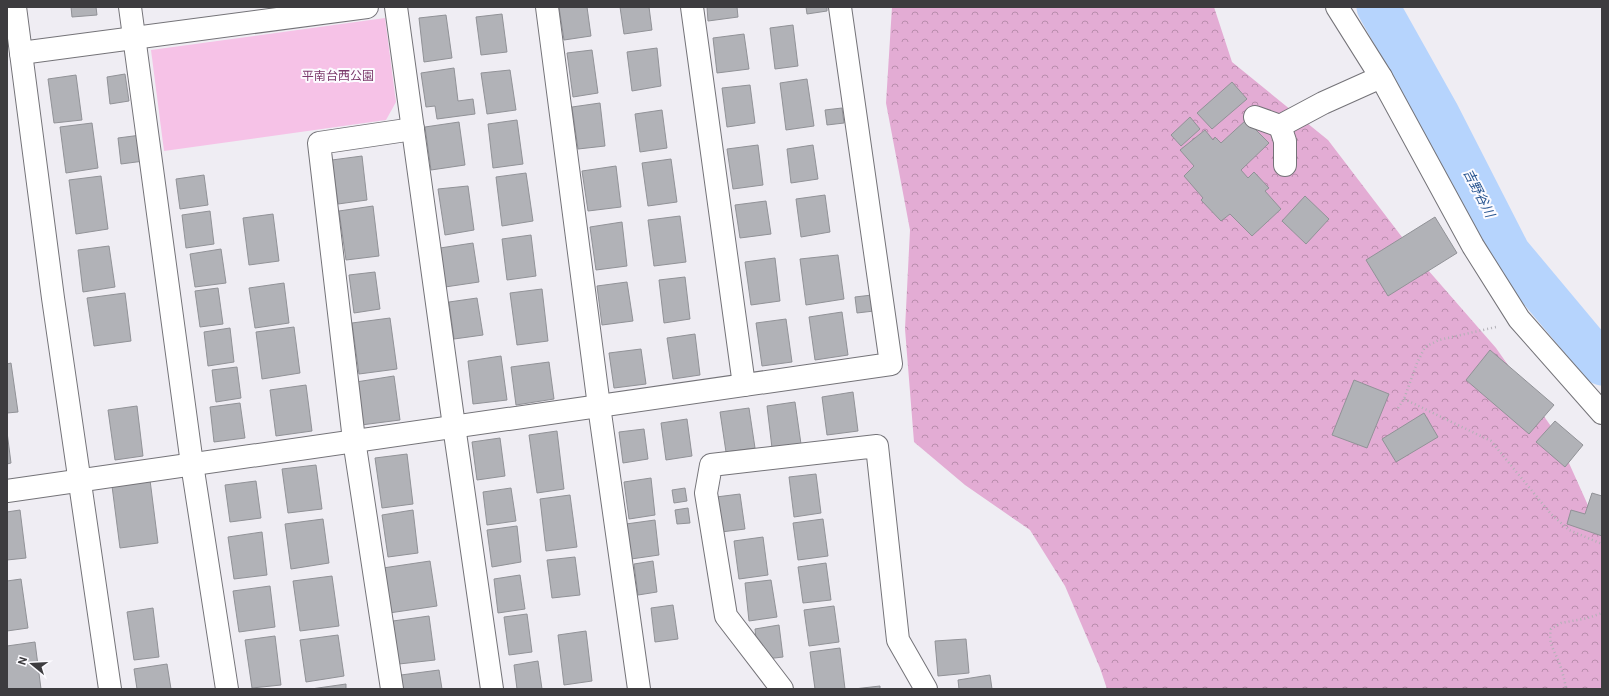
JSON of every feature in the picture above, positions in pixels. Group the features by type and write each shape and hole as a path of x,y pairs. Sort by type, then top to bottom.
{"street":[{"path":"16,7 53,298 110,689"},
{"path":"130,7 192,464 227,689"},
{"path":"21,53 134,38 285,12 367,7"},
{"path":"396,7 492,689"},
{"path":"547,7 599,406 639,689"},
{"path":"692,7 744,385"},
{"path":"7,491 891,364 840,7"},
{"path":"1338,7 1381,77 1473,246 1518,319 1602,413"},
{"path":"1256,118 1280,126 1323,103 1381,77"},
{"path":"1280,126 1285,141 1285,165"},
{"path":"392,689 354,440 319,143 413,129"},
{"path":"782,689 726,616 706,493 712,465 877,446 898,640 926,689"}],"path":[{"path":"1398,408 1404,399 1417,363 1425,347 1439,340 1503,325 1518,319"},
{"path":"1404,399 1491,441 1550,514 1568,530 1602,544"},
{"path":"1566,687 1549,637 1551,629 1562,623 1588,618 1602,613"}],"green space":[{"path":"892,7 1214,7 1232,62 1328,140 1421,262 1496,348 1555,432 1591,512 1602,522 1602,689 1107,689 1100,668 1065,586 1030,530 965,485 914,442 905,329 910,230 886,103"},
{"name":"平南台西公園","path":"385,18 396,102 386,120 164,151 151,50"}],"building":[{"path":"71,7 96,7 97,15 72,17"},
{"path":"559,7 587,7 591,36 564,40"},
{"path":"620,7 649,7 652,30 624,34"},
{"path":"707,7 737,7 738,17 708,21"},
{"path":"806,7 827,7 827,11 807,14"},
{"path":"502,14 507,52 481,55 476,17"},
{"path":"446,15 452,58 424,62 419,18"},
{"path":"793,25 798,66 775,69 770,28"},
{"path":"744,34 749,69 717,73 713,38"},
{"path":"657,48 661,86 632,91 627,52"},
{"path":"592,50 598,93 573,97 567,53"},
{"path":"454,68 458,101 473,99 475,114 437,119 435,106 426,107 421,73"},
{"path":"510,70 516,110 487,114 481,73"},
{"path":"125,74 129,101 110,104 107,77"},
{"path":"76,75 82,120 54,123 48,79"},
{"path":"807,79 814,126 786,130 780,83"},
{"path":"1232,82 1247,99 1212,129 1197,113"},
{"path":"750,85 755,123 727,127 722,88"},
{"path":"600,103 605,146 578,149 572,107"},
{"path":"842,108 844,123 827,125 825,110"},
{"path":"662,110 667,148 640,152 635,114"},
{"path":"1190,117 1200,129 1181,146 1171,135"},
{"path":"517,120 523,164 493,168 488,124"},
{"path":"1246,120 1269,143 1241,170 1248,178 1254,172 1269,188 1265,191 1281,209 1252,236 1230,214 1221,221 1201,200 1203,198 1184,176 1194,166 1180,150 1205,130 1213,140 1215,137 1221,143"},
{"path":"459,122 465,165 431,170 425,127"},
{"path":"92,123 98,168 66,173 60,127"},
{"path":"141,135 144,161 121,164 118,138"},
{"path":"758,145 763,185 733,189 727,149"},
{"path":"813,145 818,179 791,183 787,149"},
{"path":"362,156 367,200 338,204 332,160"},
{"path":"671,159 677,202 648,206 642,163"},
{"path":"616,166 621,207 588,211 582,171"},
{"path":"526,173 533,221 502,226 496,177"},
{"path":"204,175 208,205 180,209 176,179"},
{"path":"101,176 108,229 76,234 69,180"},
{"path":"468,186 474,230 445,235 438,189"},
{"path":"825,195 830,232 801,237 796,199"},
{"path":"1305,196 1329,219 1306,244 1282,221"},
{"path":"766,201 771,234 740,238 735,205"},
{"path":"373,206 379,256 346,260 339,211"},
{"path":"210,211 214,244 186,248 182,215"},
{"path":"273,214 279,261 249,265 243,218"},
{"path":"680,216 686,262 654,266 648,220"},
{"path":"1435,217 1457,253 1388,296 1366,260"},
{"path":"622,222 627,266 596,270 590,227"},
{"path":"531,235 536,276 507,280 502,239"},
{"path":"473,243 479,282 445,287 440,248"},
{"path":"109,246 115,287 83,292 78,250"},
{"path":"221,249 226,283 195,287 190,254"},
{"path":"838,255 844,299 806,305 800,259"},
{"path":"775,258 780,301 751,305 745,262"},
{"path":"375,272 380,309 354,313 349,275"},
{"path":"685,277 690,319 664,323 659,280"},
{"path":"627,282 633,321 602,325 597,286"},
{"path":"284,283 289,323 255,328 249,288"},
{"path":"218,288 223,324 200,327 195,291"},
{"path":"542,289 548,341 517,345 510,293"},
{"path":"125,293 131,341 94,346 87,298"},
{"path":"872,295 874,311 857,313 855,297"},
{"path":"477,298 483,335 454,339 449,302"},
{"path":"842,312 848,355 815,360 809,317"},
{"path":"390,318 397,369 359,374 352,323"},
{"path":"786,319 792,362 762,366 756,323"},
{"path":"294,327 300,373 262,379 256,332"},
{"path":"230,328 234,362 208,366 204,332"},
{"path":"695,334 700,375 673,379 667,338"},
{"path":"641,349 646,384 614,388 609,353"},
{"path":"1490,350 1554,405 1529,434 1466,380"},
{"path":"501,356 507,400 473,404 468,361"},
{"path":"549,362 554,399 516,405 511,367"},
{"path":"11,363 18,412 7,413 7,364"},
{"path":"237,367 241,398 216,402 212,370"},
{"path":"394,376 400,420 361,425 356,382"},
{"path":"1354,380 1389,394 1367,448 1332,435"},
{"path":"306,385 312,431 276,436 270,390"},
{"path":"853,392 858,431 827,435 822,397"},
{"path":"795,402 801,444 772,448 767,406"},
{"path":"240,403 245,438 214,442 210,407"},
{"path":"137,406 143,456 115,460 108,410"},
{"path":"749,408 755,448 726,452 720,412"},
{"path":"1424,413 1438,437 1396,462 1382,439"},
{"path":"687,419 692,456 666,460 661,423"},
{"path":"1555,421 1583,445 1565,467 1536,442"},
{"path":"644,429 648,459 623,463 619,432"},
{"path":"557,431 564,489 537,493 529,435"},
{"path":"7,432 11,463 7,464"},
{"path":"500,438 505,476 477,480 472,442"},
{"path":"407,454 413,504 382,508 375,458"},
{"path":"316,465 322,509 288,513 282,469"},
{"path":"816,474 821,513 794,517 789,477"},
{"path":"651,478 655,515 629,519 624,482"},
{"path":"150,480 158,543 120,548 112,486"},
{"path":"256,481 261,518 230,522 225,485"},
{"path":"511,488 516,521 487,525 483,492"},
{"path":"685,488 687,501 674,503 672,490"},
{"path":"1592,493 1602,496 1602,536 1567,524 1571,510 1585,514"},
{"path":"740,494 745,529 721,532 716,497"},
{"path":"570,495 577,547 546,551 540,499"},
{"path":"688,508 690,523 677,524 675,510"},
{"path":"20,510 26,558 7,560 7,512"},
{"path":"413,510 418,553 388,557 382,515"},
{"path":"323,519 329,563 291,569 285,524"},
{"path":"823,519 828,556 798,560 793,523"},
{"path":"655,520 659,555 631,559 626,524"},
{"path":"517,526 521,562 492,567 487,530"},
{"path":"262,532 267,575 234,579 228,537"},
{"path":"763,537 768,575 739,579 734,541"},
{"path":"575,557 580,595 552,598 547,560"},
{"path":"430,561 437,606 389,613 383,568"},
{"path":"653,561 657,592 638,595 634,564"},
{"path":"826,563 831,600 803,603 798,567"},
{"path":"520,575 525,609 498,613 494,579"},
{"path":"332,576 339,626 300,631 293,581"},
{"path":"21,579 28,628 7,631 7,581"},
{"path":"771,580 777,617 749,621 745,583"},
{"path":"270,586 275,627 239,632 233,591"},
{"path":"673,605 678,639 655,642 651,608"},
{"path":"834,606 839,642 809,646 804,610"},
{"path":"153,608 159,657 134,660 127,612"},
{"path":"527,614 532,652 509,655 504,617"},
{"path":"429,616 435,660 399,664 393,621"},
{"path":"779,625 783,657 758,660 755,629"},
{"path":"586,631 592,681 564,685 558,635"},
{"path":"338,635 344,676 306,682 300,640"},
{"path":"275,636 281,685 252,688 245,640"},
{"path":"966,639 969,673 938,676 935,641"},
{"path":"35,642 41,689 7,689 7,646"},
{"path":"840,648 845,689 815,689 810,652"},
{"path":"538,661 542,689 517,689 514,665"},
{"path":"167,664 171,689 137,689 134,669"},
{"path":"439,670 442,689 403,689 401,675"},
{"path":"990,675 992,689 959,689 958,680"},
{"path":"346,684 346,689 311,689"},
{"path":"880,686 880,689 854,689"}],"waterway":[{"name":"吉野谷川","path":"1378,7 1438,114 1509,253 1602,364"}]}
